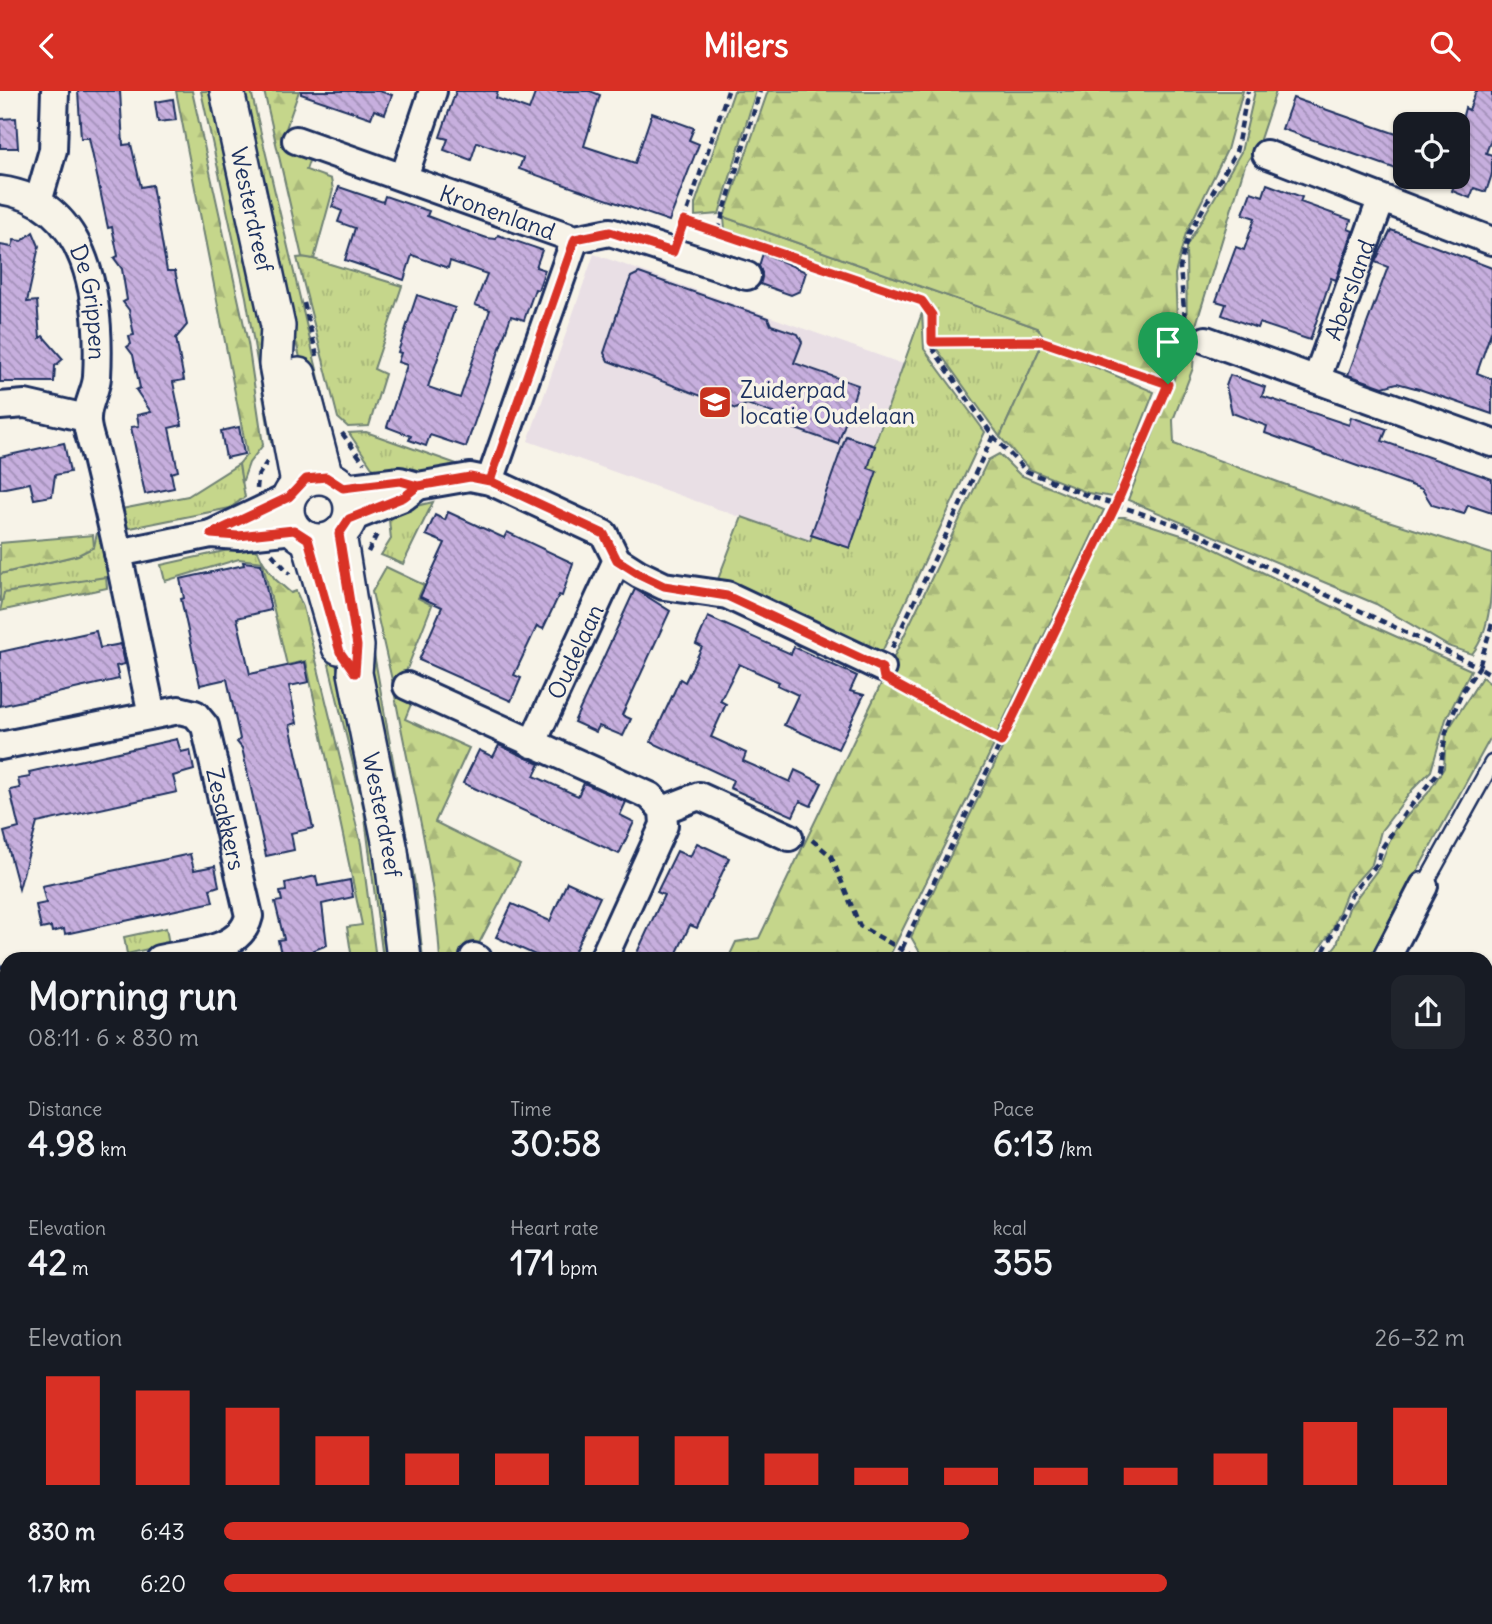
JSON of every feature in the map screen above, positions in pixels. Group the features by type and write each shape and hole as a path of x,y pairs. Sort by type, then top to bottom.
{"street":[{"path":"38,202 52,150 55,91"},
{"name":"Westerdreef","path":"227,91 278,326 295,361 340,652 355,673 391,851 403,952"},
{"path":"404,177 433,91"},
{"name":"Kronenland","path":"296,140 575,239 610,232 747,276"},
{"path":"1266,154 1492,241"},
{"name":"De Grippen","path":"0,190 21,193 50,210 74,240 92,281 97,317 97,379 86,418 118,553"},
{"name":"Abersland","path":"1317,378 1381,200"},
{"path":"490,481 575,239"},
{"path":"1206,339 1492,443"},
{"path":"0,406 25,404 86,418"},
{"path":"152,715 118,553 318,508 404,497 418,486 470,477 490,481 604,534 617,560 664,586 727,596 882,668"},
{"name":"Oudelaan","path":"532,744 617,560"},
{"path":"407,686 650,796 663,810 664,825 606,952"},
{"name":"Zesakkers","path":"0,746 152,715 179,711 195,714 205,726 249,916 246,931 214,952"},
{"path":"663,810 699,796 789,837"},
{"path":"1390,952 1424,886"}],"lane":[{"path":"1424,886 1492,763"}],"path":[{"path":"673,252 728,91"},
{"path":"718,231 760,91"},
{"path":"789,837 802,832 831,856 860,926 900,951 1116,505 1168,384 1186,331 1180,268 1186,241 1236,152 1248,91"},
{"path":"684,221 922,301 932,315 933,349 993,436 1027,471 1183,527 1492,675"},
{"path":"932,342 1041,341 1168,384"},
{"path":"993,436 882,668 884,678 1001,742"},
{"path":"1323,952 1352,893 1377,864 1382,848 1405,813 1440,770 1446,732 1462,692 1479,667 1492,624"}],"shaded area":[{"name":"Zuiderpad locatie Oudelaan","path":"594,254 903,364 869,460 843,450 810,542 528,441"}],"green space":[{"path":"176,91 192,91 248,343 263,445 249,463 242,483 239,464 247,454"},
{"path":"201,91 214,91 285,440 271,442 246,297"},
{"path":"237,91 251,91 331,429 320,431 308,389"},
{"path":"264,91 299,91 281,143 311,155 306,170 331,179 333,190 314,259 302,257"},
{"path":"734,91 756,91 719,214 695,216 695,204"},
{"path":"768,91 1243,91 1227,150 1186,233 1175,274 1178,338 1166,379 1044,337 1038,328 724,217"},
{"path":"1255,91 1276,91 1258,145 1245,165 1196,325 1193,368 1173,420 1174,444 1360,512 1492,554 1487,620 1484,633 1472,654 1448,646 1376,604 1128,500 1187,344 1186,247 1241,152"},
{"path":"724,217 1038,328 1044,337 936,339 937,318 929,301 725,229"},
{"path":"307,257 402,286 374,369 385,374 369,426 348,427 338,418 297,258"},
{"path":"922,313 924,349 985,432 882,652 717,582 742,517 810,541 843,450 869,460"},
{"path":"1036,340 1042,344 1000,437 934,345"},
{"path":"1042,344 1154,392 1113,497 1088,493 1029,469 1000,437"},
{"path":"366,432 468,468 400,475 376,473 349,433"},
{"path":"999,454 1020,475 1104,510 997,734 890,677 889,667 988,460"},
{"path":"239,464 245,497 230,508 125,529 119,515 122,509 188,496"},
{"path":"433,502 403,564 381,555 391,539 389,520 412,507"},
{"path":"1114,517 1125,517 1197,540 1366,623 1471,670 1446,719 1431,771 1413,789 1381,831 1372,864 1347,892 1332,930 1317,952 920,952 911,937"},
{"path":"103,530 114,577 0,601 0,574 78,555 94,547 97,533"},
{"path":"93,535 94,547 78,555 0,574 0,543"},
{"path":"242,547 258,551 263,562 239,559 165,581 161,565"},
{"path":"262,560 275,579 291,593 296,591 303,607 361,844 375,952 351,952 347,927 362,925 306,661 287,665"},
{"path":"386,567 424,585 418,598 432,605 398,692 394,689 372,592"},
{"path":"360,575 415,884 422,952 413,952 351,576"},
{"path":"106,577 107,588 0,611 4,593"},
{"path":"315,585 367,781 391,952 382,952 364,810 320,627"},
{"path":"1482,677 1492,685 1492,735 1373,952 1331,952 1337,944 1349,908 1380,866 1394,830 1428,793 1444,768 1446,733"},
{"path":"882,682 992,741 994,745 891,952 731,952 736,942 759,938"},
{"path":"395,696 411,704 405,719 469,748 435,822 520,864 474,952 439,952 428,860"},
{"path":"166,928 169,944 127,952 124,937"}],"building":[{"path":"78,91 120,91 123,145 131,144 141,187 152,185 167,271 175,271 187,325 176,338 184,380 173,382 182,425 169,428 178,471 171,473 174,488 145,494 131,427 139,426 137,415 151,412 136,390 140,388 133,355 127,347 131,344 129,336 134,335 129,310 123,302 127,300 122,269 114,258 118,256 112,227 108,228 89,138 81,138"},
{"path":"301,91 379,91 392,95 385,114 374,110 371,118 301,94"},
{"path":"456,91 498,91 496,98 529,110 536,91 590,91 600,95 584,146 635,163 652,113 694,128 689,140 699,144 669,221 519,169 523,158 477,142 471,160 444,150 448,139 440,137"},
{"path":"1476,91 1492,91 1492,137 1486,153 1492,155 1492,174 1486,192 1474,188 1470,198 1452,191 1470,189 1470,112 1464,112 1465,108 1469,110"},
{"path":"1293,98 1393,133 1393,168 1282,129"},
{"path":"173,99 176,120 158,122 155,102"},
{"path":"16,118 18,148 0,148 0,119"},
{"path":"1267,184 1302,197 1300,202 1351,220 1348,229 1353,231 1336,280 1331,278 1310,340 1259,323 1257,328 1222,315 1226,304 1216,301 1236,247 1244,250 1255,218 1243,214 1251,192 1263,196"},
{"path":"339,187 383,202 385,196 429,211 427,216 487,238 496,239 498,235 542,250 536,267 545,270 538,290 535,289 524,320 511,316 466,447 430,435 426,446 409,440 411,436 387,427 407,365 398,362 401,353 398,352 417,295 455,308 428,387 460,398 490,310 475,305 487,274 450,261 448,268 412,255 404,280 345,260 355,228 338,222 342,211 332,207"},
{"path":"1391,230 1492,268 1492,329 1477,373 1492,379 1492,414 1397,383 1383,387 1348,375 1388,267 1375,262"},
{"path":"33,232 39,246 27,302 37,301 40,338 43,336 63,359 55,366 54,382 0,382 0,245 12,247 14,240 22,241"},
{"path":"763,253 806,272 800,291 791,295 760,284 762,273 759,266"},
{"path":"639,273 768,318 771,325 798,334 802,342 794,363 858,385 838,444 784,425 787,418 747,404 736,409 608,361 604,353 619,308 631,277"},
{"path":"1230,375 1265,387 1262,396 1349,425 1351,417 1387,429 1382,441 1492,479 1492,513 1468,505 1464,514 1432,505 1422,489 1265,433 1267,426 1232,413 1226,386"},
{"path":"239,427 244,454 226,458 221,431"},
{"path":"846,436 875,446 868,468 877,471 850,548 811,535"},
{"path":"64,443 70,472 55,475 52,496 34,499 30,483 0,489 0,457"},
{"path":"448,512 504,538 507,532 573,563 562,596 559,595 543,629 537,626 514,675 521,678 511,701 419,660 442,607 420,597 445,543 426,535 435,515 445,520"},
{"path":"243,562 261,564 271,610 237,618 250,674 305,662 309,682 289,686 297,723 290,725 313,828 291,833 294,850 266,856 242,748 237,742 240,739 227,679 200,685 181,599 184,598 180,579 244,565"},
{"path":"635,589 670,611 622,715 631,719 623,736 599,726 596,732 574,722"},
{"path":"708,617 791,654 794,647 857,676 850,691 864,695 838,749 784,725 798,695 777,685 779,682 739,664 720,701 726,704 711,737 746,753 743,761 790,782 795,770 822,783 811,806 800,801 793,816 730,788 733,780 651,742 680,679 685,682 702,647 696,644"},
{"path":"96,631 100,648 121,644 125,664 116,666 119,679 0,706 0,652"},
{"path":"177,739 181,752 190,750 194,770 173,776 177,792 37,823 19,889 4,832 19,828 10,790 20,788 18,779 30,777 29,772"},
{"path":"499,745 540,764 534,776 578,796 584,783 626,802 620,815 634,822 619,854 463,783 479,750 493,757"},
{"path":"697,843 729,858 697,928 690,925 677,952 637,952 664,895 657,892 677,851 690,857"},
{"path":"190,854 194,870 215,866 219,886 210,889 213,902 65,934 64,929 52,932 51,927 41,929 36,905 46,903 42,886"},
{"path":"316,876 318,886 350,880 353,897 322,904 327,945 314,952 281,952 278,940 284,939 275,902 282,901 280,892 286,891 285,883"},
{"path":"567,882 600,897 574,952 529,952 496,937 512,904 550,921"}],"place":[{"name":"Zuiderpad locatie Oudelaan","path":"715,402"}],"route":[{"path":"1168,384 1041,341 932,342 932,315 922,301 684,221 673,252 610,232 575,239 490,481 470,477 418,486 400,481 343,488 326,477 314,477 298,484 289,497 235,520 211,534 238,536 294,530 308,539 340,652 355,673 357,646 339,534 349,519 404,497 418,486 470,477 490,481 604,534 617,560 639,574 664,586 694,593 727,596 799,629 882,668 884,678 1001,742 1116,505 1168,384"}]}
